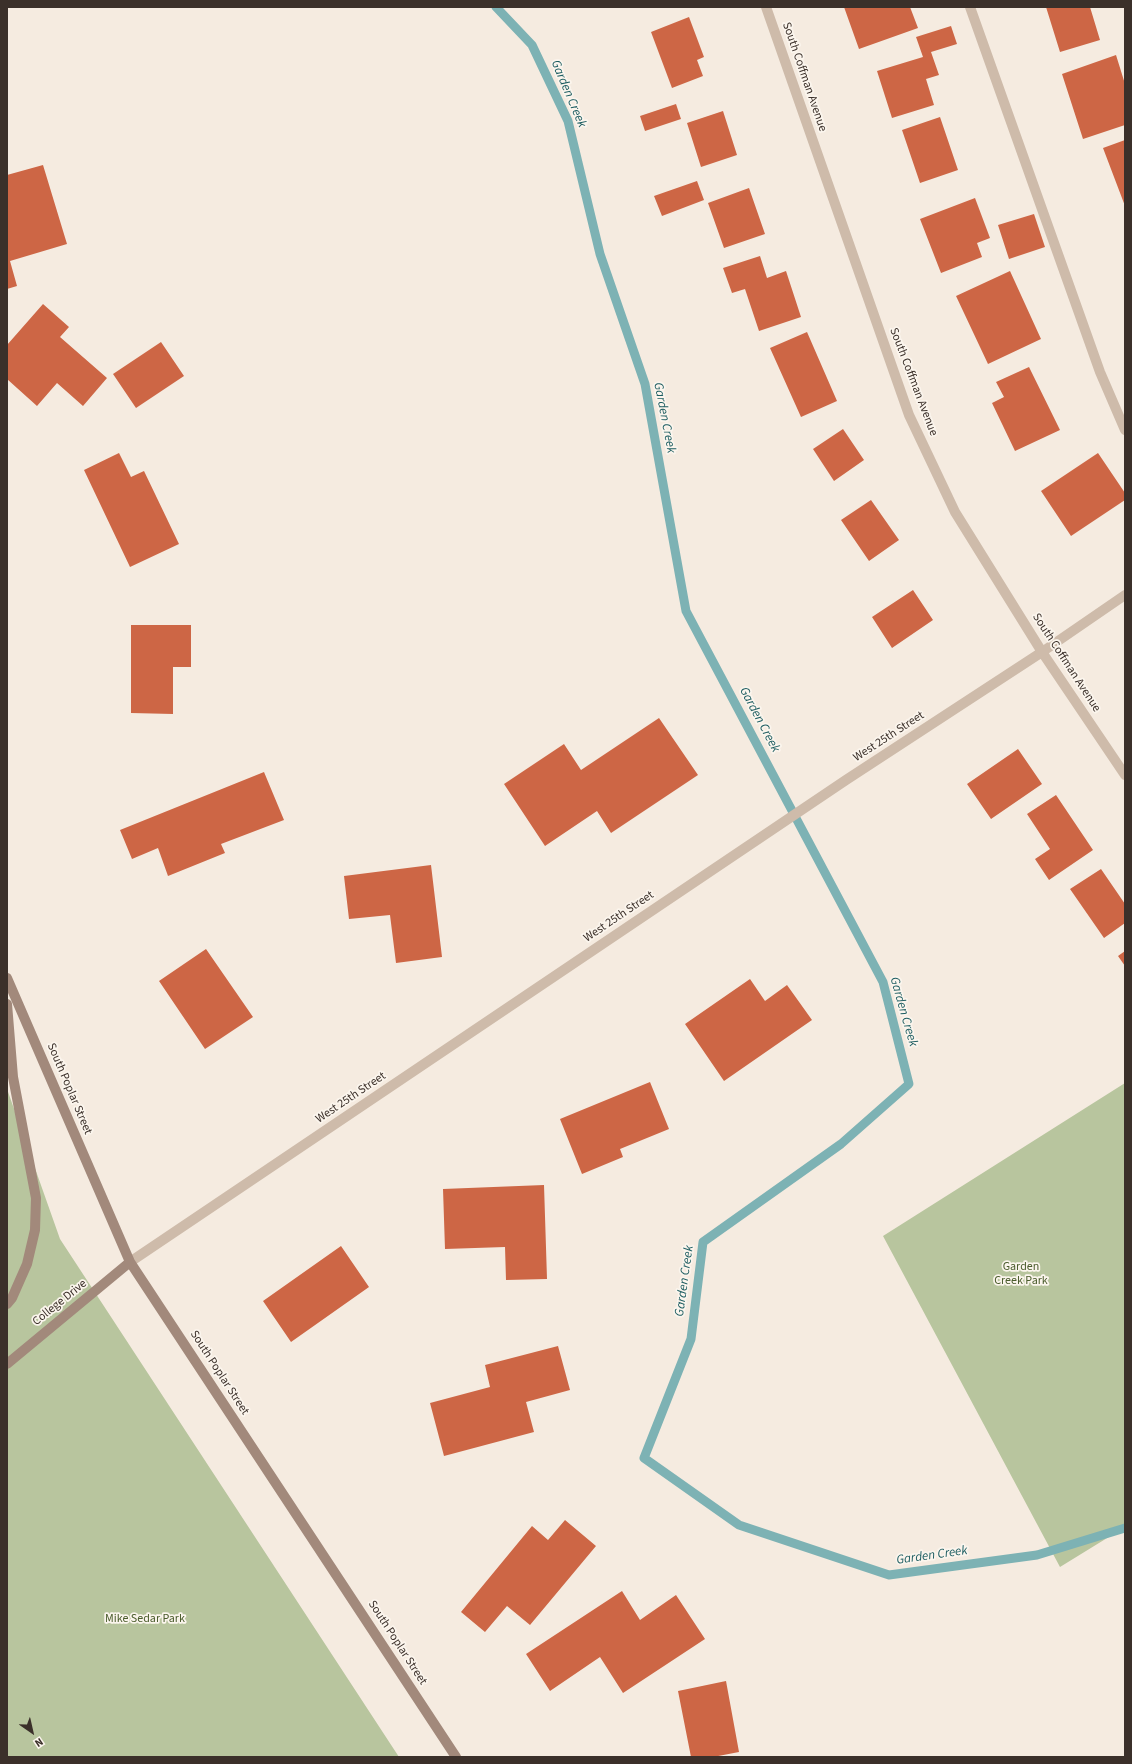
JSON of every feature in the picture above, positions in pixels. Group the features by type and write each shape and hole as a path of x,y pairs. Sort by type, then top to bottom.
{"main road":[{"name":"South Poplar Street","path":"7,978 130,1262 456,1757"},
{"path":"7,1004 13,1077 36,1198 34,1230 27,1264 12,1298 7,1304"},
{"name":"College Drive","path":"7,1364 130,1262"}],"street":[{"name":"South Coffman Avenue","path":"766,7 909,415 955,512 1042,652 1125,775"},
{"path":"970,7 1100,372 1125,430"},
{"name":"West 25th Street","path":"130,1262 846,780 1125,596"}],"green space":[{"name":"Garden Creek Park","path":"1125,1083 1125,1527 1060,1567 883,1236"},
{"name":"Mike Sedar Park","path":"7,1089 60,1239 399,1757 7,1757"}],"building":[{"path":"844,7 910,7 918,28 859,49"},
{"path":"1046,7 1090,7 1100,40 1060,52"},
{"path":"689,17 704,57 697,60 703,76 672,88 651,32"},
{"path":"951,26 957,44 931,52 939,75 926,79 934,105 892,118 877,71 923,57 916,37"},
{"path":"1116,55 1125,84 1125,125 1083,139 1062,74"},
{"path":"676,104 681,119 645,131 640,116"},
{"path":"723,111 737,155 701,167 687,123"},
{"path":"940,117 958,170 920,183 902,130"},
{"path":"1125,140 1125,206 1103,148"},
{"path":"43,165 67,244 10,261 17,286 7,289 7,175"},
{"path":"697,181 704,200 662,216 654,196"},
{"path":"749,188 765,234 724,248 708,203"},
{"path":"975,198 990,238 977,243 982,257 941,273 920,219"},
{"path":"1034,214 1045,247 1009,259 998,225"},
{"path":"760,256 767,278 786,271 801,317 759,331 745,289 732,293 723,268"},
{"path":"1010,271 1041,339 988,364 956,296"},
{"path":"43,304 69,327 60,337 107,378 83,406 57,383 37,406 7,379 7,345"},
{"path":"807,332 837,401 801,417 770,348"},
{"path":"161,342 184,376 136,408 113,374"},
{"path":"1029,367 1060,430 1015,451 992,403 1004,397 996,382"},
{"path":"843,429 864,460 834,481 813,449"},
{"path":"119,453 131,477 144,471 179,544 130,567 84,470"},
{"path":"1098,453 1125,493 1125,500 1071,536 1041,491"},
{"path":"871,500 899,540 869,561 841,520"},
{"path":"913,590 933,620 892,648 872,617"},
{"path":"131,625 191,625 191,667 173,667 173,714 131,713"},
{"path":"659,718 698,775 611,833 597,811 545,846 504,784 564,744 581,770"},
{"path":"1018,749 1042,784 991,819 967,784"},
{"path":"264,772 284,820 221,844 225,853 168,876 158,848 132,859 120,830"},
{"path":"1056,795 1093,850 1049,880 1035,859 1050,849 1027,814"},
{"path":"431,865 442,957 396,963 390,915 349,919 344,876"},
{"path":"1101,869 1125,904 1125,923 1104,938 1070,889"},
{"path":"206,949 253,1017 205,1049 159,981"},
{"path":"1125,951 1125,966 1118,956"},
{"path":"750,979 765,1001 787,985 812,1020 724,1081 685,1024"},
{"path":"650,1082 669,1129 620,1149 623,1157 582,1174 560,1119"},
{"path":"544,1185 547,1279 506,1280 505,1247 445,1249 443,1189"},
{"path":"341,1246 369,1287 291,1342 263,1301"},
{"path":"558,1346 570,1390 526,1402 534,1432 444,1456 430,1403 490,1387 485,1365"},
{"path":"565,1520 596,1546 530,1625 507,1606 485,1632 461,1612 532,1526 548,1540"},
{"path":"622,1591 640,1620 676,1595 705,1639 623,1693 600,1657 550,1691 526,1654"},
{"path":"726,1681 739,1752 713,1757 691,1757 678,1691"}],"waterway":[{"name":"Garden Creek","path":"496,7 532,45 568,121 600,254 645,384 686,611 883,982 909,1084 841,1144 703,1242 691,1339 644,1458 739,1525 889,1575 1037,1555 1125,1528"}]}
